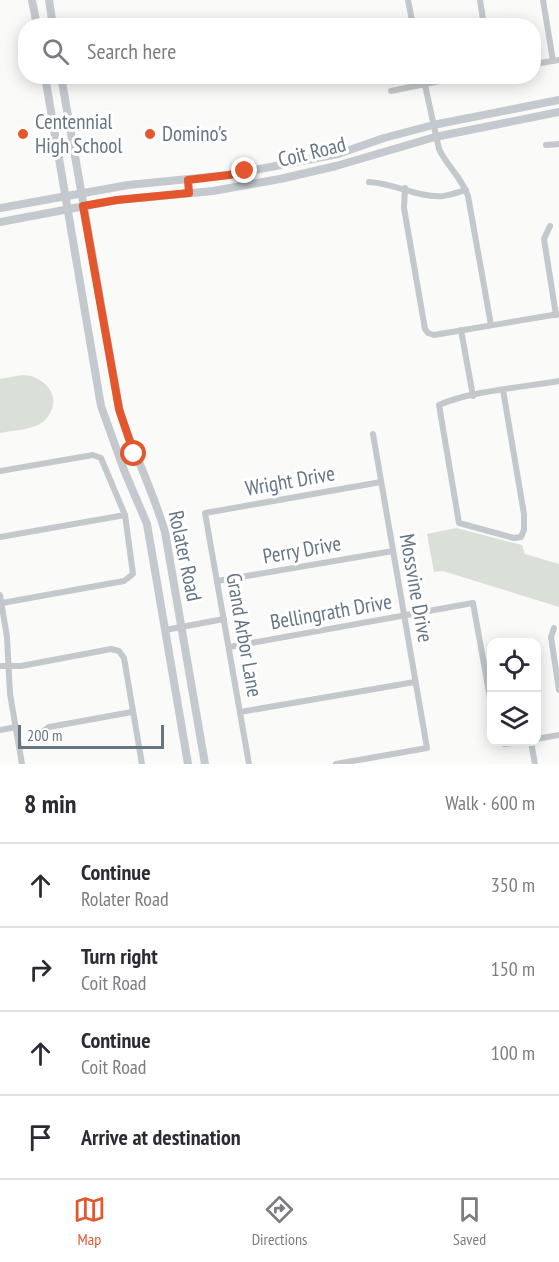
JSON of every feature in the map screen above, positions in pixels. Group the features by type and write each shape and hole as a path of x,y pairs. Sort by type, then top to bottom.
{"main road":[{"path":"33,0 36,18"},
{"path":"49,0 52,18"},
{"name":"Rolater Road","path":"46,84 103,413 147,524 188,764"},
{"name":"Rolater Road","path":"62,84 119,409 134,454 156,501 165,532 205,764"},
{"path":"47,87 64,94"},
{"name":"Coit Road","path":"0,208 128,185 229,175 338,153 433,125 559,100"},
{"name":"Coit Road","path":"0,222 117,200 189,193 280,179 336,166 435,136 559,112"},
{"path":"278,165 280,179"},
{"path":"188,180 189,193"},
{"path":"86,320 102,318"},
{"path":"103,413 119,409"}],"street":[{"path":"408,0 411,18"},
{"path":"480,0 483,18"},
{"path":"541,63 556,60 543,0"},
{"path":"391,91 412,84"},
{"path":"425,84 439,149 466,190 491,325"},
{"path":"546,145 559,144"},
{"path":"369,182 384,182 417,193 442,196 466,190"},
{"path":"405,189 404,208 425,328 433,335 558,315 544,239 550,226"},
{"path":"461,330 473,396"},
{"path":"503,390 524,514 524,530 521,537 514,538 459,523 440,404 503,390 559,381"},
{"name":"Mossvine Drive","path":"336,764 427,748 374,434"},
{"path":"0,471 98,456 101,458 125,515 133,569 131,577 124,581 1,599 7,637 4,666 22,764"},
{"name":"Wright Drive","path":"205,513 381,482"},
{"name":"Grand Arbor Lane","path":"205,513 249,764"},
{"path":"0,537 125,515"},
{"name":"Perry Drive","path":"217,581 393,551"},
{"path":"480,597 474,603 489,692"},
{"name":"Bellingrath Drive","path":"229,647 474,603"},
{"path":"165,630 224,619"},
{"path":"554,628 551,637 559,690"},
{"path":"4,666 21,666 111,649 119,651 124,658 142,764"},
{"path":"240,712 416,682"},
{"path":"38,735 49,727 132,712"},
{"path":"0,730 16,727"},
{"path":"541,738 559,735"},
{"path":"532,746 535,764"}],"shaded area":[{"path":"22,375 39,379 50,390 53,397 51,412 36,426 0,433 0,379"},
{"path":"456,528 522,545 525,554 559,564 559,607 443,571 434,572 427,534"}],"place":[{"name":"Centennial High School","path":"23,134"},
{"name":"Domino's","path":"150,134"}],"route":[{"path":"134,454 119,409 83,206 117,200 189,193 188,180 245,171"}]}
